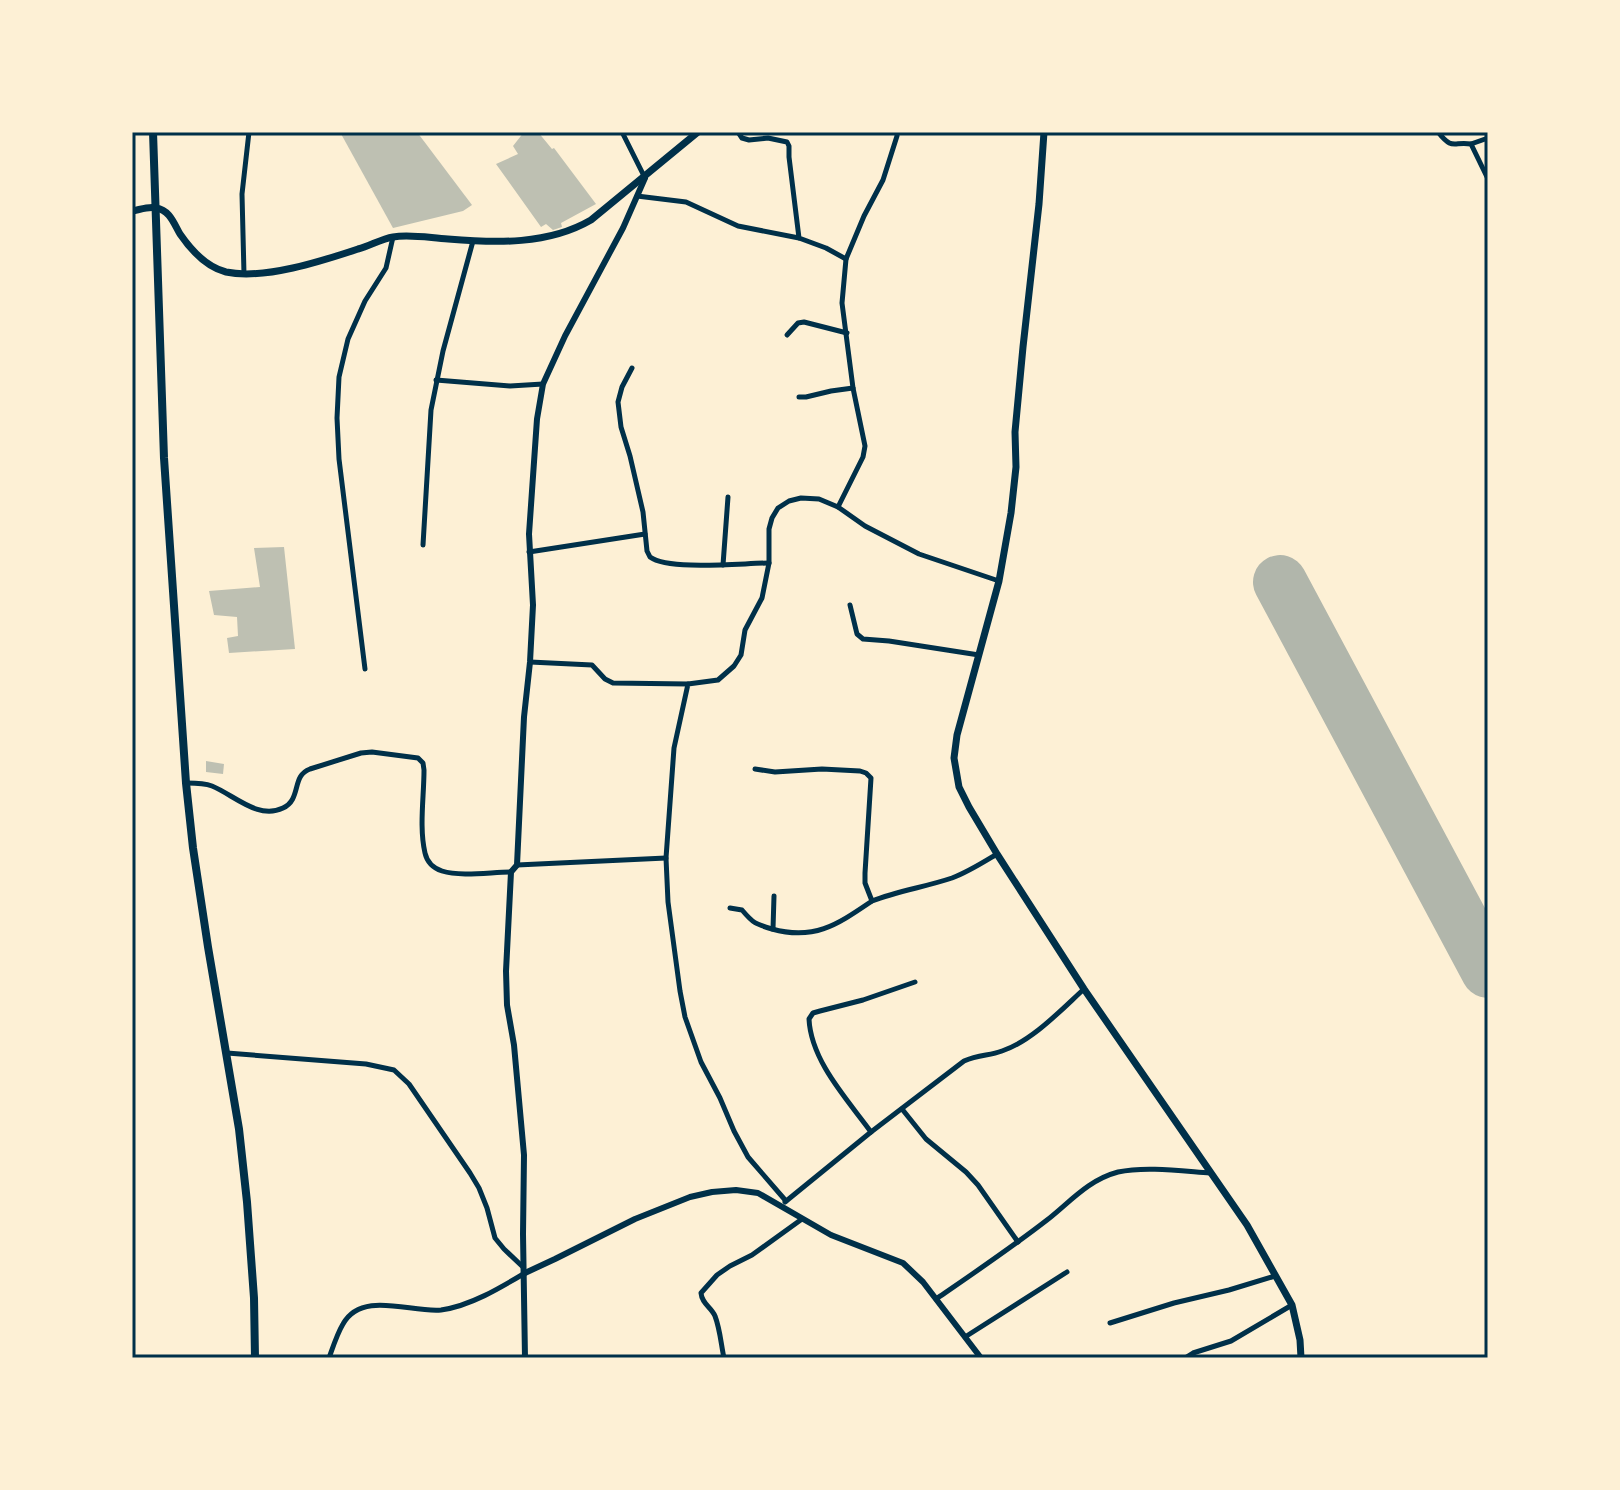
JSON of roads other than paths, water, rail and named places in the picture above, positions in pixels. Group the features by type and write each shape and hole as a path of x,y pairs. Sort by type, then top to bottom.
{"highway":[{"path":"153,132 164,458 186,783 193,848 239,1129 254,1298 255,1358"}],"main road":[{"path":"132,211 157,208 169,215 187,243 210,265 244,274 288,268 358,250 393,237 500,242 526,240 574,230 591,220 698,132"},
{"path":"1044,132 1007,537 999,581 957,735 954,758 959,787 997,854 1084,989 1247,1225 1292,1305 1301,1358"}],"street":[{"path":"244,274 242,194 249,132"},
{"path":"525,1358 524,1155 506,971 511,872 517,865 524,717 530,662 533,605 529,552 537,419 543,384 623,228 645,178 622,132"},
{"path":"738,132 742,138 749,140 768,138 787,142 799,238"},
{"path":"838,507 863,457 865,446 853,388 842,303 846,259 883,180 897,132"},
{"path":"1438,132 1455,146 1488,138"},
{"path":"1471,144 1488,179"},
{"path":"637,196 686,202 738,226 799,238 846,259"},
{"path":"365,669 339,459 339,377 348,339 365,301 386,268 393,237"},
{"path":"423,545 431,410 473,241"},
{"path":"787,335 798,323 804,322 847,333"},
{"path":"632,368 618,402 650,557 655,561 674,564 769,563"},
{"path":"436,380 510,386 543,384"},
{"path":"799,397 853,388"},
{"path":"723,565 728,497"},
{"path":"530,662 592,665 605,679 622,685 688,684 718,680 741,655 745,630 762,598 769,563 772,518 778,508 801,498 819,499 838,507 905,548 999,581"},
{"path":"529,552 645,534"},
{"path":"850,605 857,634 863,639 980,655"},
{"path":"688,684 674,748 666,858 668,902 680,991 685,1017 701,1062 748,1157 784,1204 802,1219 857,1246 903,1263 915,1272 981,1358"},
{"path":"186,783 209,785 264,811 278,810 294,800 298,779 302,772 310,769 361,753 418,758 424,770 423,831 430,864 438,870 452,873 511,872"},
{"path":"755,769 775,772 822,769 860,771 871,778 865,883 872,901"},
{"path":"730,908 742,910 754,924 797,934 811,933 824,930 872,901 951,878 997,854"},
{"path":"517,865 666,858"},
{"path":"773,929 774,896"},
{"path":"871,1132 833,1080 819,1054 809,1028 809,1019 813,1013 915,982"},
{"path":"784,1204 964,1061 1001,1052 1018,1043 1044,1026 1084,989"},
{"path":"227,1053 366,1064 394,1070 409,1084 470,1173 487,1208 495,1238 524,1270"},
{"path":"902,1109 926,1139 978,1185 1018,1242"},
{"path":"936,1299 1105,1176 1134,1170 1211,1173"},
{"path":"329,1358 347,1318 374,1304 440,1310 478,1298 524,1270 555,1259 635,1219 701,1194 736,1190 758,1193 784,1204"},
{"path":"724,1358 717,1321 713,1311 702,1300 701,1293 717,1275 752,1255 802,1219"},
{"path":"965,1337 1067,1272"},
{"path":"1110,1323 1276,1276"},
{"path":"1185,1358 1231,1341 1292,1305"}]}
